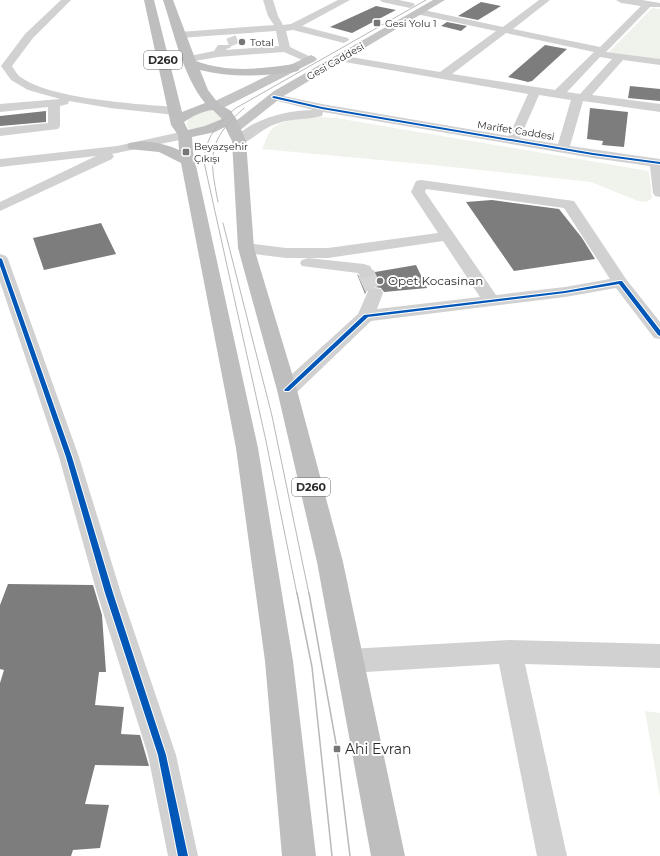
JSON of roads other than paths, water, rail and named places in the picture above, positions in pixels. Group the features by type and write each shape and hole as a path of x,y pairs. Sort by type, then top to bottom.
{"highway":[{"name":"D260","path":"149,0 188,161 247,448 280,661 299,856"},
{"name":"D260","path":"168,0 189,61 202,91 228,119 247,252 286,390 330,562 388,856"},
{"path":"189,61 207,68 230,72 260,72 294,68"},
{"path":"179,122 196,109 228,119"},
{"path":"179,122 210,129 228,119"},
{"path":"134,146 158,146 166,148 188,161"}],"main road":[{"name":"Gesi Caddesi","path":"397,12 440,0"},
{"name":"Gesi Caddesi","path":"228,119 278,98 418,6"},
{"name":"Gesi Caddesi","path":"228,119 294,68 357,33"}],"street":[{"path":"66,0 29,36 6,69 6,101 54,103 83,100"},
{"path":"268,0 280,28 285,49"},
{"path":"293,27 345,0"},
{"path":"385,0 418,6 602,50 620,57 660,62"},
{"path":"442,76 545,0"},
{"path":"621,0 660,5"},
{"path":"558,94 648,4"},
{"path":"218,54 222,47 232,40 280,28 293,27 344,40"},
{"path":"180,35 232,40 253,45 260,51"},
{"path":"189,61 218,54 285,49 309,60"},
{"path":"563,148 581,97 620,57"},
{"path":"339,58 535,91 660,108"},
{"path":"6,69 22,84 37,90 179,122"},
{"path":"513,140 535,91"},
{"path":"228,119 278,98 322,108 369,116"},
{"path":"54,103 61,141"},
{"path":"228,119 271,120 293,115 324,113 369,116"},
{"name":"Marifet Caddesi","path":"369,116 658,162"},
{"path":"0,207 95,163 117,150 134,146 179,122"},
{"path":"0,132 117,150"},
{"path":"0,163 61,141"},
{"path":"658,162 660,193"},
{"path":"491,301 418,192 421,184 570,204 620,282 660,334"},
{"path":"247,252 328,253 448,236"},
{"path":"247,252 364,270 366,273"},
{"path":"0,259 69,457 109,593 162,755 183,856"},
{"path":"366,316 565,292 620,282"},
{"path":"286,390 366,316 375,293"},
{"path":"508,652 552,856"},
{"path":"349,662 508,652 660,656"}],"tunnel":[{"path":"231,37 234,45"},
{"path":"366,273 375,293"}],"tram line":[{"path":"297,594 266,441 204,162 205,153 210,138 218,125 236,108 426,0"},
{"path":"218,202 213,173 214,150 217,140 223,130 244,108"},
{"path":"223,223 272,416 309,594"},
{"path":"297,593 312,667 332,856"},
{"path":"309,593 337,749 350,856"}],"place":[{"name":"Gesi Yolu 1","path":"377,23"},
{"name":"Total","path":"242,42"},
{"name":"Beyazşehir Çıkışı","path":"186,152"},
{"name":"Opet Kocasinan","path":"380,281"},
{"name":"Ahi Evran","path":"337,749"}]}
